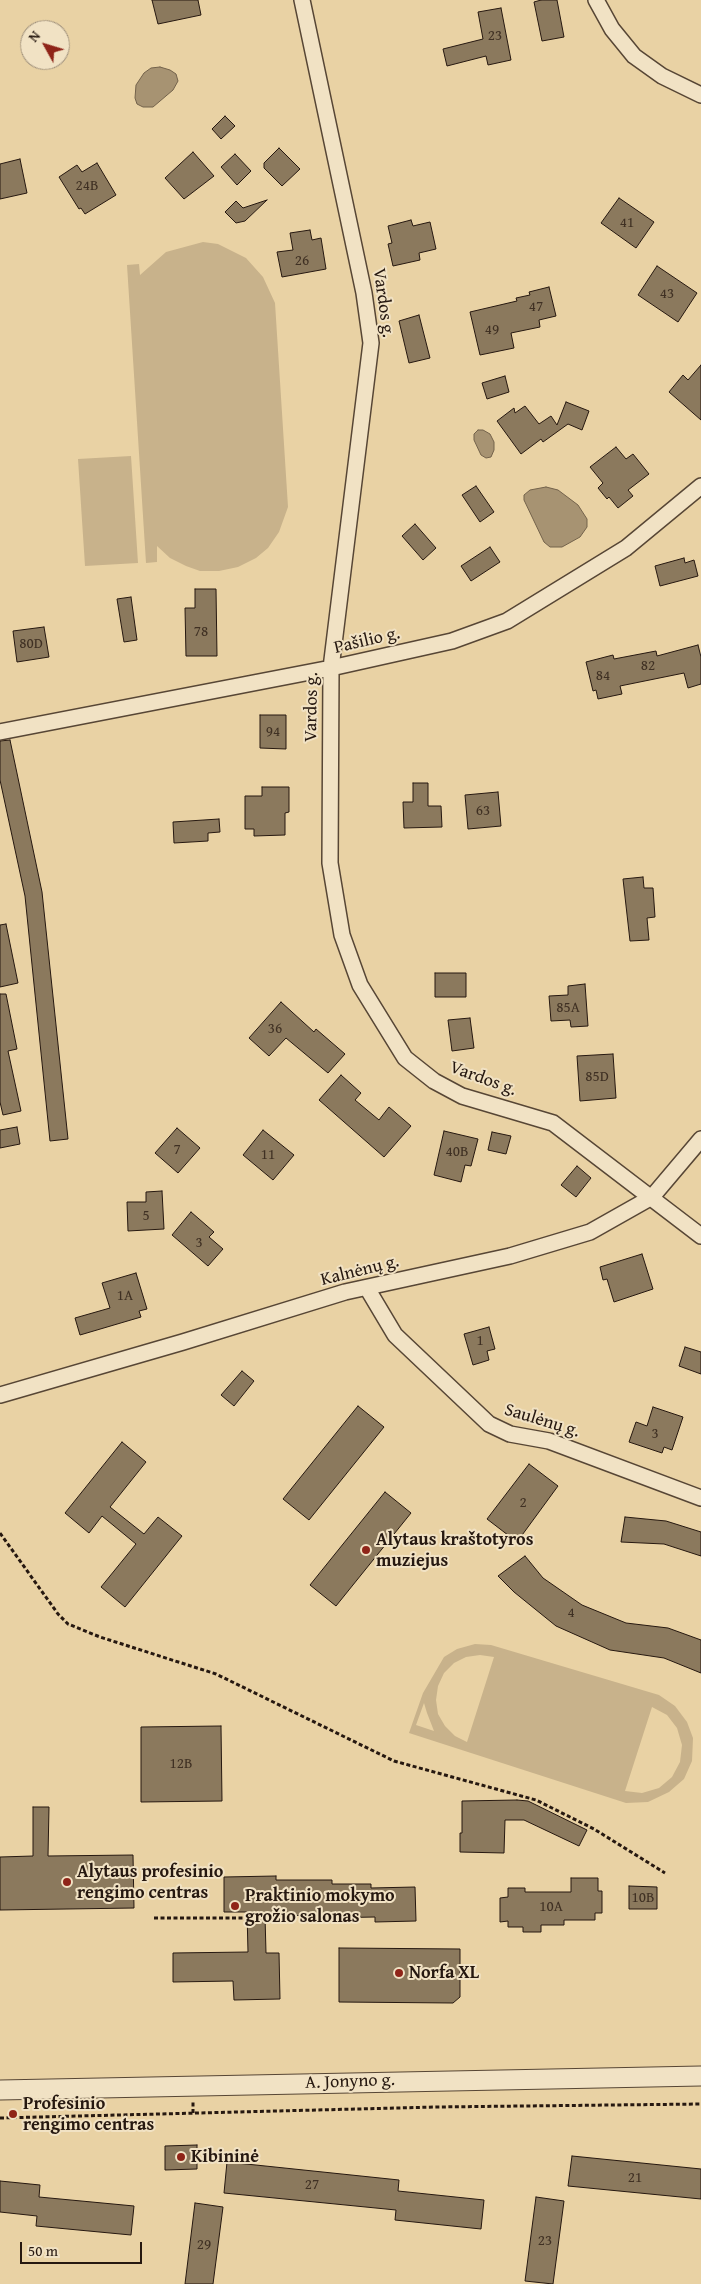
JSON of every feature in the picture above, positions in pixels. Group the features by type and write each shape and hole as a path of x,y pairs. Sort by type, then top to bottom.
{"street":[{"name":"Vardos g.","path":"302,0 364,293 371,342 331,668 330,863 342,935 360,985 380,1022 405,1058 434,1081 462,1096 553,1123 701,1236"},
{"path":"596,0 612,29 634,56 662,76 701,95"},
{"name":"Pašilio g.","path":"0,732 331,668 452,641 507,620 626,548 701,486"},
{"name":"Kalnėnų g.","path":"0,1395 366,1288 510,1256 590,1232 652,1197 701,1139"},
{"name":"Saulėnų g.","path":"366,1288 395,1334 489,1424 510,1434 549,1441 701,1498"},
{"name":"A. Jonyno g.","path":"0,2090 701,2076"}],"path":[{"path":"0,1533 58,1614 68,1624 100,1637 216,1674 394,1761 536,1800 594,1829 665,1873"},
{"path":"154,1918 247,1918"},
{"path":"0,2118 417,2108 701,2104"}],"shaded area":[{"path":"160,67 176,74 178,81 173,90 153,107 143,107 137,104 135,98 136,85 144,73 151,68"},
{"path":"203,242 218,244 246,258 263,277 275,303 288,507 279,532 268,548 256,558 238,567 219,571 200,571 186,566 170,558 157,546 157,562 146,563 127,265 139,264 140,275 166,252"},
{"path":"478,430 483,430 490,434 494,442 494,450 491,457 486,458 481,455 474,440 474,434"},
{"path":"131,456 138,563 85,566 78,459"},
{"path":"546,487 558,490 578,505 587,519 587,527 580,537 562,547 550,547 544,542 524,500 524,495 530,490"},
{"path":"475,1644 491,1645 659,1695 675,1706 687,1722 693,1738 692,1761 684,1779 669,1792 648,1802 626,1803 409,1733 423,1693 444,1657 457,1649","holes":["480,1655 494,1657 467,1742 455,1736 445,1726 438,1714 436,1700 438,1686 444,1673 454,1663 466,1657","424,1703 434,1731 416,1725","652,1707 667,1715 677,1728 682,1745 680,1762 672,1777 659,1788 642,1793 625,1791"]}],"building":[{"path":"152,0 198,0 201,15 158,24"},
{"path":"557,0 564,37 542,41 534,2"},
{"path":"501,8 511,60 488,65 486,56 447,66 443,49 483,39 478,12"},
{"path":"225,116 235,126 221,139 212,129"},
{"path":"279,148 300,169 282,186 264,168 264,163"},
{"path":"193,152 214,176 184,199 165,178"},
{"path":"235,154 251,171 237,185 221,167"},
{"path":"20,159 27,193 0,199 0,164"},
{"path":"97,163 116,195 85,214 81,208 79,209 59,177 77,165 82,172"},
{"path":"619,198 654,222 636,248 601,223"},
{"path":"267,200 245,221 236,223 225,212 236,201 243,208"},
{"path":"411,220 413,226 430,222 436,249 419,253 420,260 393,266 388,244 392,243 388,226"},
{"path":"310,230 312,240 321,238 326,269 282,277 277,252 293,250 290,233"},
{"path":"657,266 697,293 678,322 638,295"},
{"path":"549,287 556,316 539,320 540,327 511,333 514,348 480,355 470,312 517,301 516,298 530,295 529,292"},
{"path":"419,315 430,358 409,363 399,321"},
{"path":"701,365 701,420 669,392 683,375 688,380"},
{"path":"505,376 509,392 487,399 482,383"},
{"path":"566,402 589,411 582,430 568,424 543,442 541,439 521,454 497,421 514,408 515,413 525,406 539,424 551,416 557,425"},
{"path":"616,447 626,459 633,454 649,474 628,490 633,496 618,508 598,488 603,483 590,467"},
{"path":"476,486 494,512 480,522 462,495"},
{"path":"415,524 436,548 423,560 402,536"},
{"path":"490,547 500,562 471,581 461,566"},
{"path":"684,558 685,563 694,560 698,576 660,586 655,566"},
{"path":"195,589 216,589 217,656 186,656 185,608 195,608"},
{"path":"131,597 137,640 124,642 117,599"},
{"path":"44,627 49,657 17,662 13,631"},
{"path":"698,645 701,657 701,684 688,688 684,673 620,686 622,694 598,699 596,690 593,691 586,662 613,655 614,659 656,651 657,656"},
{"path":"260,715 286,715 286,749 260,748"},
{"path":"10,740 42,892 68,1139 50,1141 25,896 0,780 0,741"},
{"path":"413,783 428,783 428,806 441,806 442,827 404,828 403,802 413,802"},
{"path":"262,787 289,787 289,812 285,813 285,835 254,836 254,829 245,829 245,796 262,796"},
{"path":"498,792 501,826 468,829 465,795"},
{"path":"219,819 220,832 208,833 208,841 174,843 173,822"},
{"path":"643,877 644,888 653,888 655,917 647,918 649,940 630,941 623,879"},
{"path":"6,924 18,983 0,987 0,925"},
{"path":"435,973 466,973 466,997 435,997"},
{"path":"585,984 588,1026 571,1027 570,1020 551,1021 549,996 568,995 568,986"},
{"path":"0,994 6,994 17,1049 8,1051 21,1111 3,1115 0,1102"},
{"path":"281,1002 314,1032 316,1029 345,1054 328,1073 286,1038 269,1056 249,1038"},
{"path":"470,1018 474,1048 452,1051 448,1020"},
{"path":"613,1054 616,1098 580,1101 577,1056"},
{"path":"341,1075 361,1093 355,1100 379,1120 389,1107 411,1126 384,1157 319,1100"},
{"path":"17,1127 20,1144 0,1148 0,1130"},
{"path":"177,1128 200,1148 178,1173 155,1153"},
{"path":"263,1130 294,1155 273,1180 243,1155"},
{"path":"444,1131 478,1139 471,1166 465,1165 461,1182 434,1175"},
{"path":"492,1132 511,1136 506,1154 488,1150"},
{"path":"577,1166 591,1178 576,1197 561,1185"},
{"path":"162,1191 164,1229 128,1231 127,1202 146,1202 146,1192"},
{"path":"191,1212 214,1232 209,1237 223,1249 208,1266 172,1235"},
{"path":"642,1254 653,1289 614,1302 607,1279 603,1280 600,1267"},
{"path":"136,1273 147,1309 139,1311 141,1317 80,1335 75,1318 110,1308 102,1283"},
{"path":"489,1327 495,1349 487,1351 489,1360 473,1365 464,1334"},
{"path":"685,1347 701,1352 701,1374 679,1366"},
{"path":"242,1371 254,1381 234,1406 221,1395"},
{"path":"358,1406 384,1427 309,1520 283,1499"},
{"path":"653,1407 683,1417 672,1450 664,1447 662,1453 629,1442 636,1422 647,1426"},
{"path":"122,1442 146,1462 110,1507 144,1534 158,1517 182,1536 125,1607 101,1587 136,1544 102,1516 89,1533 65,1513"},
{"path":"529,1464 558,1486 517,1542 487,1519"},
{"path":"385,1492 411,1513 336,1606 310,1585"},
{"path":"625,1517 666,1521 701,1532 701,1556 664,1544 621,1542"},
{"path":"525,1556 543,1578 582,1605 626,1623 668,1628 701,1640 701,1673 664,1658 610,1650 556,1626 514,1592 498,1576"},
{"path":"221,1726 222,1801 141,1802 141,1727"},
{"path":"462,1801 528,1801 587,1830 579,1846 524,1820 505,1820 504,1853 460,1852"},
{"name":"Alytaus profesinio rengimo centras","path":"33,1807 49,1807 48,1856 133,1855 134,1908 0,1910 0,1857 33,1856"},
{"path":"276,1876 276,1880 332,1880 332,1884 371,1884 371,1888 415,1887 416,1921 375,1922 375,1917 321,1918 321,1915 265,1916 266,1953 279,1953 280,1999 234,2000 233,1981 173,1982 173,1953 248,1952 247,1912 224,1912 224,1877"},
{"path":"571,1878 598,1878 598,1891 602,1891 602,1913 595,1913 595,1920 564,1920 564,1925 541,1925 541,1932 523,1932 523,1927 508,1927 508,1921 500,1922 500,1898 508,1897 508,1888 525,1888 525,1892 571,1892"},
{"path":"629,1886 657,1887 657,1909 629,1909"},
{"name":"Norfa XL","path":"339,1948 460,1949 460,1997 453,2003 339,2002"},
{"name":"Kibininė","path":"197,2145 197,2169 165,2170 165,2146"},
{"path":"572,2156 701,2169 701,2199 568,2186"},
{"path":"227,2162 399,2180 398,2191 484,2200 481,2229 395,2220 396,2210 224,2193"},
{"path":"0,2181 40,2185 39,2197 134,2206 131,2235 36,2226 37,2216 0,2212"},
{"path":"536,2197 564,2201 553,2284 525,2281"},
{"path":"195,2203 223,2207 213,2284 185,2284"}],"place":[{"name":"Alytaus kraštotyros muziejus","path":"366,1550"},
{"name":"Alytaus profesinio rengimo centras","path":"67,1882"},
{"name":"Praktinio mokymo grožio salonas","path":"235,1906"},
{"name":"Norfa XL","path":"399,1973"},
{"name":"Profesinio rengimo centras","path":"13,2114"},
{"name":"Kibininė","path":"181,2157"}]}
